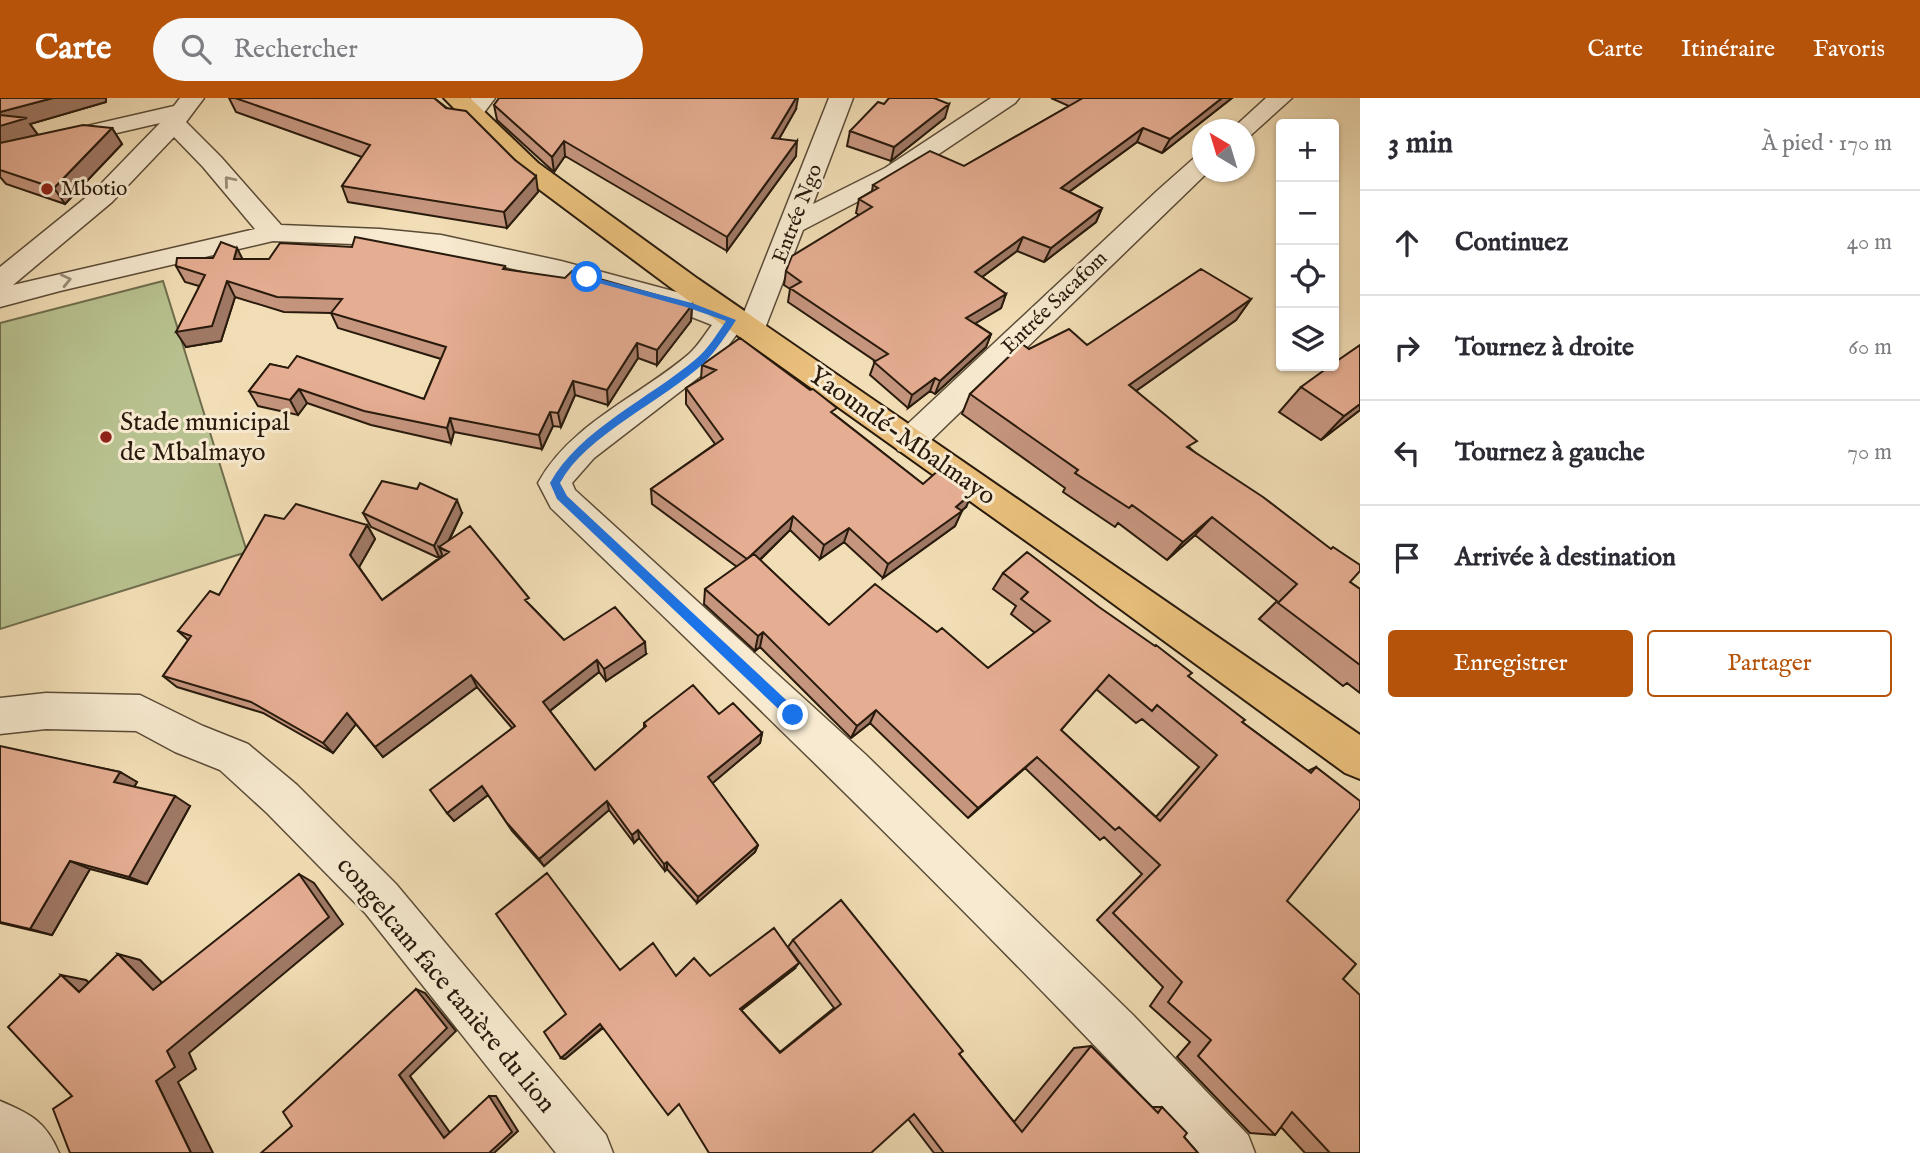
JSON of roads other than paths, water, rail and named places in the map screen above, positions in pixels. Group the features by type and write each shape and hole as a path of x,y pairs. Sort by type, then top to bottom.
{"highway":[{"name":"Yaoundé-Mbalmayo","path":"470,103 529,169 742,325 1103,575 1360,760"}],"street":[{"name":"Entrée Ngo","path":"841,98 795,224 742,325 701,360 583,449 563,469 555,483 563,499 851,768 1116,1031 1230,1153"},
{"path":"795,224 894,173 1007,98"},
{"path":"1255,120 1280,98"},
{"path":"183,111 212,162 273,233"},
{"path":"0,153 183,111"},
{"path":"0,281 101,198 183,111"},
{"name":"Entrée Sacafom","path":"909,442 1192,173"},
{"path":"0,298 58,282 273,233 380,237 441,244 561,270 689,305 742,325"},
{"name":"congelcam face tanière du lion","path":"0,716 46,711 140,713 189,739 234,757 282,799 381,899 588,1153"},
{"path":"0,1126 25,1141 34,1153"}],"place":[{"name":"Mbotio","path":"47,189"},
{"name":"Stade municipal de Mbalmayo","path":"106,437"}]}
